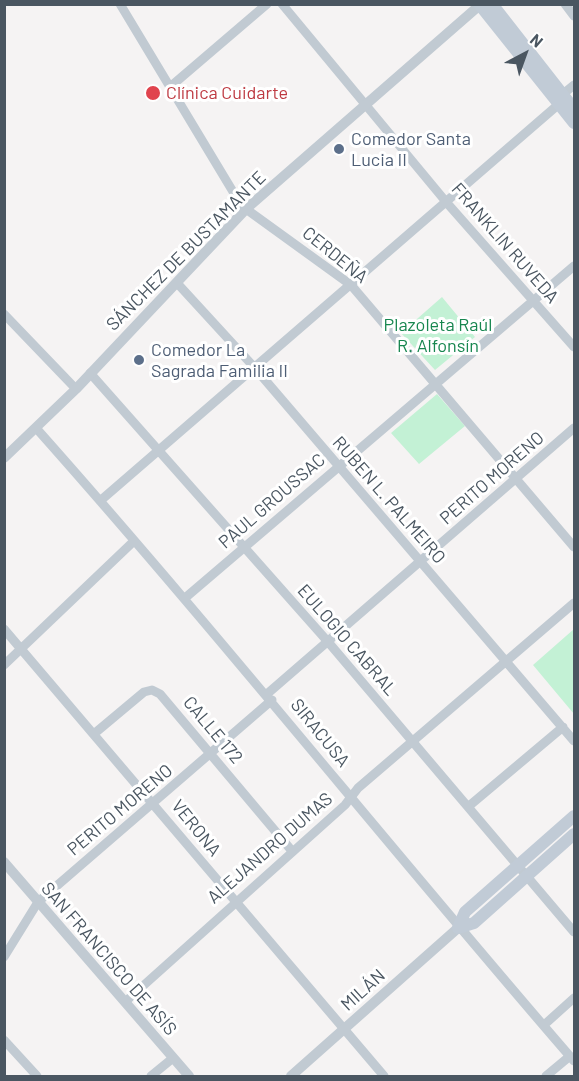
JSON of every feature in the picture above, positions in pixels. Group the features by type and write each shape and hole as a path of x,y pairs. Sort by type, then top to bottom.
{"main road":[{"path":"483,5 561,99 574,123"},
{"path":"561,99 574,108"},
{"name":"MILÁN","path":"458,928 465,912 574,816"},
{"name":"MILÁN","path":"458,928 474,923 574,834"}],"street":[{"name":"CERDEÑA","path":"120,4 235,195 246,209 351,285 574,547"},
{"path":"170,87 267,4"},
{"name":"FRANKLIN RUVEDA","path":"282,4 447,203 574,347"},
{"path":"565,4 574,16"},
{"name":"SÁNCHEZ DE BUSTAMANTE","path":"4,458 76,389 246,209 483,5"},
{"path":"100,501 447,203 574,85"},
{"name":"PAUL GROUSSAC","path":"185,598 574,266"},
{"name":"RUBEN L. PALMEIRO","path":"177,283 254,367 574,741"},
{"path":"4,314 76,389"},
{"name":"EULOGIO CABRAL","path":"90,373 470,806 574,932"},
{"name":"SIRACUSA","path":"36,428 270,697 458,928 572,1058"},
{"name":"PERITO MORENO","path":"4,957 38,902 211,754 328,643 574,428"},
{"path":"4,665 134,541"},
{"name":"ALEJANDRO DUMAS","path":"124,1002 351,798 358,788 574,603"},
{"name":"VERONA","path":"4,629 95,733 384,1077"},
{"name":"CALLE 172","path":"95,733 144,692 152,690 160,694 292,851"},
{"path":"470,806 563,727"},
{"name":"SAN FRANCISCO DE ASÍS","path":"4,862 189,1077"},
{"name":"MILÁN","path":"291,1077 458,928"},
{"path":"544,1025 574,998"},
{"path":"4,1040 37,1077"},
{"path":"151,1077 172,1058"},
{"path":"546,1077 572,1058"}],"green space":[{"name":"Plazoleta Raúl R. Alfonsín","path":"442,297 475,337 435,370 401,333"},
{"path":"437,394 465,426 419,464 391,433"},
{"path":"574,629 574,714 533,665"}],"place":[{"name":"Clínica Cuidarte","path":"153,93"},
{"name":"Comedor Santa Lucia II","path":"339,149"},
{"name":"Comedor La Sagrada Familia II","path":"139,360"}]}
